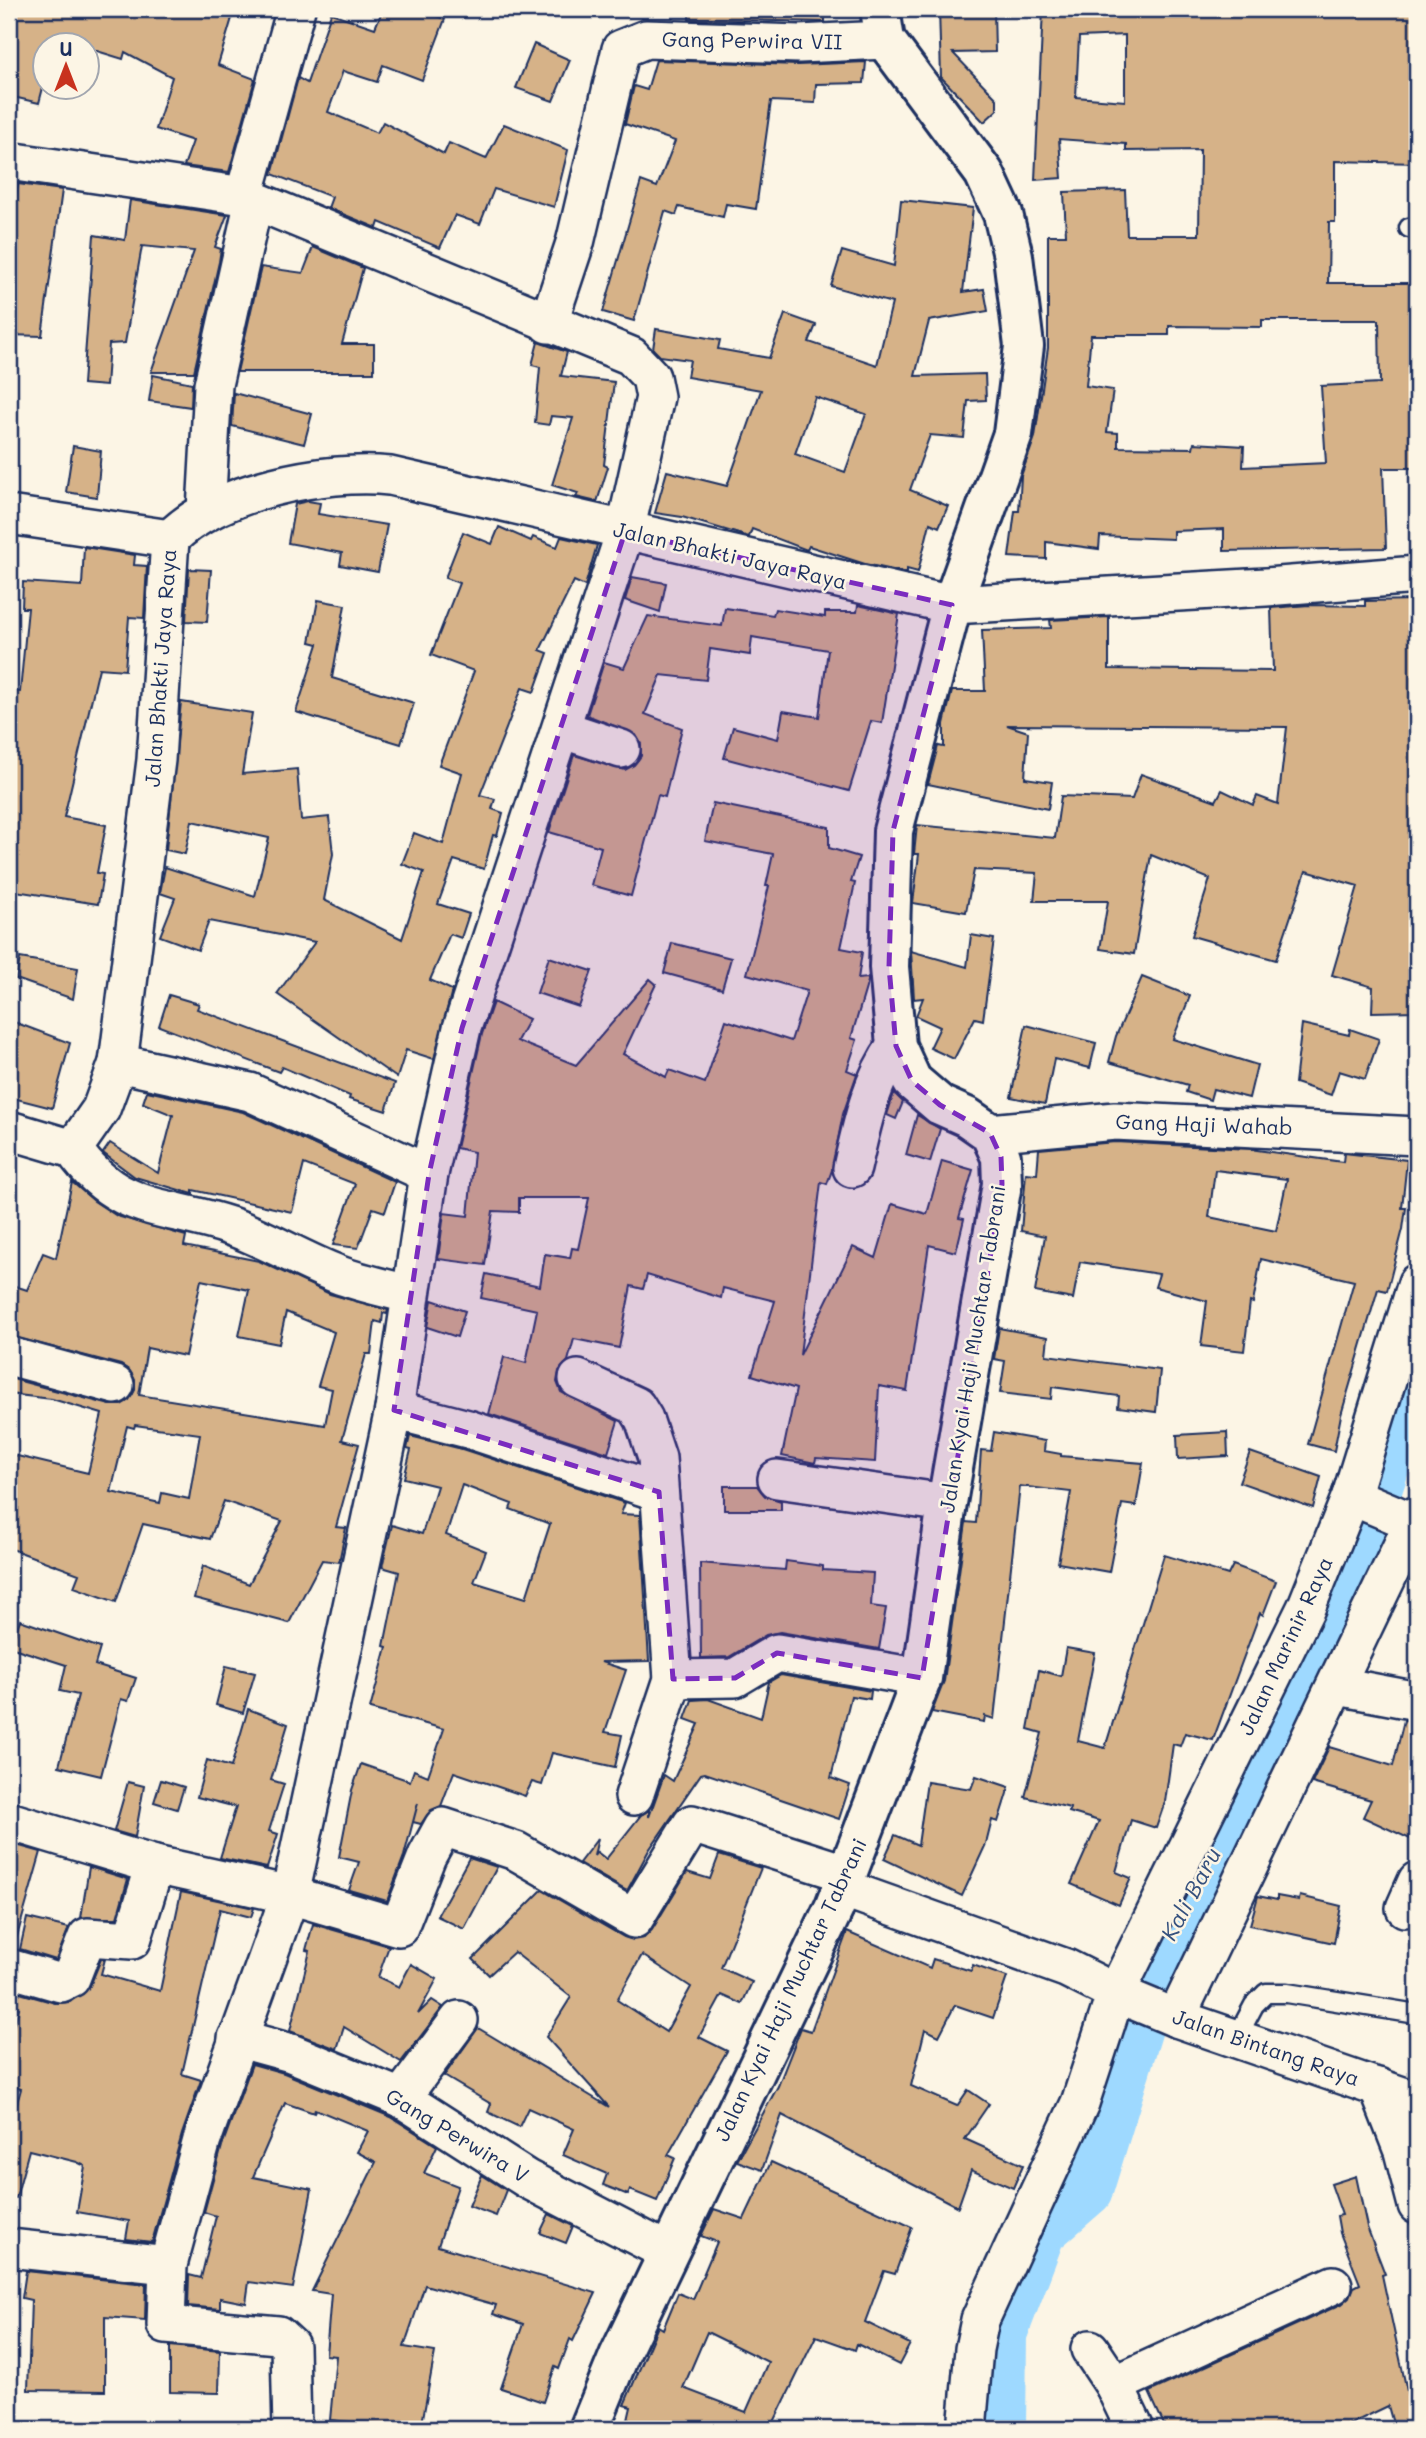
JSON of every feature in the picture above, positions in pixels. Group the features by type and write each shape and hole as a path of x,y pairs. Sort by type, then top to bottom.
{"street":[{"path":"206,511 213,385 249,198 296,9"},
{"path":"882,24 984,173 1003,214 1013,256 1024,346 1013,434 952,606 893,831 889,967 896,1046 912,1081 940,1105 990,1133"},
{"name":"Gang Perwira VII","path":"548,324 563,285 588,196 614,69 621,49 646,39 799,44 882,24"},
{"path":"9,161 249,198 548,324 631,356 651,377 655,397 625,532 462,1028 429,1174 409,1294 394,1410 290,1895 202,2140 168,2265 166,2326 278,2335 285,2338 290,2346 292,2429"},
{"name":"Jalan Bhakti Jaya Raya","path":"73,1149 102,1109 118,1063 156,760 170,539 186,522 206,511 258,493 325,476 356,473 390,476 952,606 1417,575"},
{"path":"9,515 170,539"},
{"path":"561,729 621,750"},
{"path":"852,1168 870,1095 879,1071 896,1046"},
{"path":"118,1063 250,1092 429,1174"},
{"name":"Gang Haji Wahab","path":"990,1133 1115,1121 1417,1136"},
{"path":"9,1130 73,1149 90,1173 116,1191 162,1211 229,1226 337,1275 409,1294"},
{"name":"Jalan Kyai Haji Muchtar Tabrani","path":"589,2429 619,2356 841,1890 922,1678 947,1503 1002,1184 1001,1157 990,1133"},
{"name":"Jalan Marinir Raya","path":"967,2429 974,2349 980,2320 1080,2103 1118,1995 1270,1685 1356,1497 1417,1283"},
{"path":"9,1356 115,1385"},
{"path":"578,1378 627,1399 636,1406 654,1445 660,1492 673,1679 634,1796"},
{"path":"394,1410 468,1429 660,1492"},
{"path":"777,1479 947,1503"},
{"path":"1171,2015 1338,1686 1410,1517 1356,1497"},
{"path":"673,1679 735,1678 777,1653 922,1678"},
{"path":"1338,1686 1417,1701"},
{"path":"9,1821 155,1865 290,1895"},
{"name":"Jalan Bintang Raya","path":"290,1895 399,1927 427,1856 443,1827 516,1851 634,1919 692,1824 1062,1990 1118,1995 1417,2101"},
{"path":"9,1968 61,1983 71,1978 87,1937 132,1940 155,1865"},
{"path":"401,2098 459,2020"},
{"name":"Gang Perwira V","path":"237,2038 291,2053 401,2098 527,2179 668,2252"},
{"path":"1378,2087 1403,2151 1417,2205"},
{"path":"9,2248 168,2265"},
{"path":"1114,2385 1333,2286"},
{"path":"1090,2349 1114,2385 1135,2429"}],"lane":[{"path":"1236,2039 1254,2005 1266,1993 1287,1993 1417,2014"}],"highlighted area":[{"path":"625,532 952,605 893,831 889,967 896,1046 912,1081 940,1105 990,1133 1001,1157 1002,1184 922,1678 777,1653 735,1678 673,1679 659,1492 394,1410 429,1174 462,1028"}],"building":[{"path":"9,9 207,9 232,18 218,65 255,79 229,172 184,166 193,141 156,129 172,77 125,52 123,59 102,53 102,32 32,32 32,101 9,96"},
{"path":"383,9 416,9 445,19 422,80 383,65 377,82 343,71 328,112 377,133 383,122 444,154 449,143 486,159 504,124 568,150 554,207 494,189 480,224 455,215 440,248 379,222 377,228 328,208 332,197 272,174 298,78 307,83 331,13 375,28"},
{"path":"689,9 825,9 825,22 689,19"},
{"path":"939,9 994,9 995,52 953,53 997,99 997,110 984,122 941,77"},
{"path":"1043,9 1417,9 1417,163 1335,161 1335,222 1329,222 1328,283 1417,283 1417,468 1383,468 1386,548 1224,551 1224,529 1173,531 1173,539 1100,536 1099,549 1046,542 1046,559 1009,557 1015,511 1019,511 1021,476 1035,437 1048,348 1048,235 1066,235 1064,192 1125,190 1127,235 1199,235 1200,150 1126,151 1126,144 1059,139 1062,178 1035,180","holes":["1125,35 1125,101 1076,97 1079,37","1262,320 1379,320 1380,383 1321,386 1326,463 1243,467 1244,446 1194,443 1193,448 1118,447 1118,433 1107,432 1113,390 1086,386 1091,335 1169,335 1169,326 1262,327"]},
{"path":"534,44 570,60 553,101 516,88"},
{"path":"656,60 798,65 866,62 864,83 816,84 815,103 771,101 756,209 726,204 723,217 679,207 676,215 665,211 634,321 603,312 641,181 657,187 675,141 625,124 634,86 647,90"},
{"path":"18,184 62,190 42,336 9,335 9,215 13,216"},
{"path":"130,200 227,215 215,247 221,249 219,262 194,372 151,372 194,251 142,246 125,343 109,344 106,386 83,384 94,235 125,240"},
{"path":"901,200 973,208 963,292 984,289 988,311 929,321 915,376 985,374 986,400 968,401 964,438 930,435 910,490 948,506 939,527 930,523 918,572 907,569 907,573 865,564 809,546 807,550 752,529 749,537 682,517 655,513 667,471 727,486 761,390 687,377 690,360 660,356 653,349 656,329 720,340 718,349 769,358 785,314 816,325 809,342 877,365 892,303 831,286 842,251 894,266","holes":["815,397 866,414 845,472 795,454"]},
{"path":"313,247 363,268 342,344 374,344 374,372 237,372 261,267 303,273"},
{"path":"538,342 567,352 561,376 614,382 604,465 608,467 597,502 576,497 578,493 552,485 573,418 551,416 549,425 535,423 540,367 532,365"},
{"path":"153,375 192,383 191,407 149,401"},
{"path":"234,393 312,414 304,444 232,426"},
{"path":"73,446 101,451 97,497 66,492"},
{"path":"308,501 320,503 318,514 387,525 378,572 340,565 342,553 288,543 295,504"},
{"path":"499,527 531,541 533,537 557,547 561,537 597,545 585,586 574,581 540,650 548,653 534,692 522,688 480,795 495,799 492,809 503,813 497,836 493,835 484,869 454,860 438,904 469,914 461,938 450,934 430,980 452,990 434,1059 406,1050 397,1078 277,994 315,942 209,921 198,950 160,936 175,898 160,893 165,867 255,896 269,838 192,821 185,854 166,850 181,702 252,713 242,774 297,769 301,820 329,817 333,854 324,900 402,939 424,872 402,864 414,833 443,844 462,773 439,765 474,671 431,655 459,583 445,578 463,532 492,544"},
{"path":"84,547 135,555 134,565 147,566 144,618 129,617 125,670 99,668 64,817 106,825 97,873 103,874 98,904 9,890 9,691 20,692 28,608 22,608 23,582 82,586"},
{"path":"189,569 211,570 207,622 186,621"},
{"path":"632,577 666,583 660,612 625,600"},
{"path":"318,600 345,605 332,678 414,703 401,744 296,712 318,644 310,642"},
{"path":"1417,600 1417,1011 1372,1012 1373,987 1332,975 1358,886 1306,871 1276,960 1192,936 1210,879 1151,855 1134,954 1100,949 1108,901 1034,901 1037,873 974,870 966,912 913,903 919,854 914,854 917,825 1055,838 1061,796 1132,799 1141,774 1216,801 1222,790 1253,805 1257,796 1278,804 1287,727 1007,725 1028,732 1025,778 1052,782 1048,809 928,784 938,746 944,747 944,724 952,691 985,691 982,630 1051,628 1050,620 1109,617 1109,669 1273,671 1271,608 1309,605 1365,606 1365,601"},
{"path":"858,605 899,614 882,723 871,721 849,791 724,758 733,727 778,739 783,711 819,717 828,650 752,637 750,655 710,649 706,680 661,675 645,714 682,728 665,797 658,795 631,896 591,885 601,847 549,832 574,755 625,770 634,765 641,756 641,744 636,735 587,715 604,662 624,668 648,616 722,626 725,608 773,615 775,609 825,617 825,612 857,612"},
{"path":"713,803 829,827 829,848 859,857 851,882 855,883 841,948 862,952 858,979 868,978 851,1038 857,1040 847,1070 857,1074 843,1114 832,1170 827,1184 821,1182 800,1355 853,1247 876,1258 892,1204 927,1214 942,1161 973,1170 959,1218 964,1219 956,1252 929,1245 907,1391 879,1386 875,1462 816,1458 815,1463 782,1456 796,1389 752,1375 775,1301 723,1288 721,1298 647,1275 643,1289 631,1286 619,1348 574,1339 568,1361 559,1371 557,1382 561,1392 618,1421 608,1453 489,1414 504,1357 526,1363 537,1310 481,1298 486,1274 540,1286 545,1254 570,1258 572,1248 578,1249 589,1198 519,1198 519,1212 493,1211 485,1265 438,1259 444,1213 468,1216 474,1152 456,1148 482,1034 493,1002 529,1019 517,1041 576,1065 650,979 656,984 623,1054 666,1077 669,1070 705,1083 726,1020 791,1041 807,991 747,974 769,886 766,886 773,854 705,841"},
{"path":"971,935 994,939 983,1020 975,1018 954,1059 930,1048 940,1027 916,1016 923,998 914,999 911,951 967,967"},
{"path":"672,943 731,958 722,989 664,973"},
{"path":"549,957 592,971 579,1007 537,993"},
{"path":"20,958 78,968 73,999 16,979"},
{"path":"1142,977 1190,996 1173,1039 1257,1065 1249,1098 1213,1089 1210,1100 1186,1092 1188,1085 1109,1062 1116,1036"},
{"path":"169,995 199,1004 197,1009 395,1083 386,1111 349,1099 350,1096 282,1067 279,1072 159,1026"},
{"path":"14,1022 70,1043 52,1108 9,1097 9,1043"},
{"path":"1302,1024 1349,1035 1350,1029 1379,1039 1365,1079 1339,1071 1331,1095 1295,1083"},
{"path":"1026,1025 1096,1043 1090,1068 1054,1059 1045,1104 1011,1097"},
{"path":"147,1091 243,1112 395,1182 385,1212 373,1208 358,1248 333,1245 355,1184 304,1164 292,1212 193,1190 193,1194 135,1177 103,1153 110,1143 158,1173 173,1115 143,1103"},
{"path":"894,1093 903,1102 896,1119 887,1115"},
{"path":"917,1115 940,1129 930,1162 906,1155"},
{"path":"1115,1142 1250,1149 1343,1162 1344,1153 1407,1160 1402,1208 1406,1208 1403,1229 1387,1291 1378,1289 1341,1415 1334,1451 1308,1444 1354,1281 1261,1259 1253,1303 1250,1302 1244,1351 1201,1346 1207,1301 1155,1287 1159,1274 1080,1262 1073,1299 1035,1292 1045,1236 1021,1231 1026,1173 1037,1174 1039,1149","holes":["1215,1170 1287,1179 1276,1231 1209,1217"]},
{"path":"72,1182 117,1216 186,1236 184,1246 259,1261 330,1294 388,1310 387,1314 383,1313 382,1323 375,1321 371,1354 366,1354 342,1440 359,1444 336,1527 346,1528 339,1562 322,1560 289,1623 194,1598 203,1566 249,1584 282,1521 224,1501 210,1539 143,1524 116,1602 74,1587 79,1574 9,1548 9,1454 88,1473 102,1414 52,1399 9,1394 9,1378 110,1405 121,1405 129,1400 135,1390 135,1380 130,1371 121,1365 9,1336 9,1284 27,1290 43,1253 56,1258","holes":["201,1280 249,1290 239,1336 279,1344 286,1312 334,1332 318,1386 332,1389 325,1425 139,1395 147,1348 185,1356","135,1425 200,1434 189,1499 162,1493 160,1503 111,1492 127,1426 134,1428"]},
{"path":"432,1300 465,1311 457,1337 427,1327"},
{"path":"999,1328 1048,1337 1046,1355 1160,1370 1156,1412 1118,1407 1119,1396 1052,1387 1051,1399 1000,1393 1005,1361 994,1359"},
{"path":"994,1432 1045,1441 1044,1451 1061,1456 1143,1463 1136,1506 1122,1504 1109,1572 1058,1563 1071,1492 1020,1486 994,1719 985,1716 984,1722 932,1712 944,1681 966,1522 976,1523 981,1450 991,1451"},
{"path":"1227,1432 1228,1456 1178,1459 1177,1435"},
{"path":"410,1436 462,1449 625,1503 621,1514 640,1515 649,1661 601,1662 626,1670 605,1732 622,1735 615,1767 552,1753 542,1785 532,1782 525,1796 454,1772 441,1806 431,1810 421,1824 413,1822 418,1803 404,1856 387,1901 349,1890 359,1862 339,1857 352,1790 361,1764 410,1781 414,1770 428,1776 444,1729 370,1709 387,1647 384,1646 399,1572 382,1567 392,1525 422,1534 437,1486 404,1478 411,1450 407,1449","holes":["462,1485 512,1504 510,1509 550,1524 526,1598 474,1582 486,1551 446,1535"]},
{"path":"1250,1452 1321,1477 1313,1508 1239,1482"},
{"path":"724,1486 757,1486 765,1496 781,1501 781,1510 724,1510"},
{"path":"1164,1555 1228,1575 1233,1565 1276,1581 1263,1615 1260,1613 1213,1740 1185,1733 1180,1746 1173,1744 1165,1802 1156,1828 1131,1820 1116,1872 1131,1878 1119,1905 1071,1884 1099,1821 1069,1812 1070,1808 1025,1797 1042,1733 1028,1729 1039,1670 1061,1676 1066,1648 1095,1653 1078,1741 1105,1748"},
{"path":"786,1561 823,1566 823,1570 873,1573 871,1606 886,1608 879,1649 780,1632 766,1635 729,1657 701,1658 700,1563 785,1570"},
{"path":"20,1620 100,1648 95,1665 136,1678 128,1701 121,1699 101,1776 59,1766 78,1695 60,1691 66,1665 10,1647"},
{"path":"226,1666 255,1673 243,1713 216,1705"},
{"path":"781,1675 871,1691 870,1699 851,1696 831,1778 850,1785 839,1819 705,1773 701,1774 649,1850 627,1891 579,1863 598,1838 594,1856 597,1852 606,1859 641,1815 649,1810 649,1817 664,1775 673,1781 699,1724 685,1719 692,1700 708,1699 761,1718 769,1682"},
{"path":"248,1709 288,1724 271,1780 284,1784 269,1831 278,1834 267,1868 220,1858 236,1807 197,1797 207,1760 231,1767"},
{"path":"1404,1720 1417,1721 1417,1824 1410,1839 1363,1817 1371,1800 1312,1783 1329,1747 1393,1766"},
{"path":"976,1776 1009,1787 998,1822 992,1820 986,1844 962,1896 884,1859 895,1835 918,1845 927,1782 971,1789"},
{"path":"161,1780 184,1787 177,1809 154,1802"},
{"path":"128,1782 144,1786 135,1837 114,1831"},
{"path":"9,1843 41,1852 16,1940 9,1939"},
{"path":"719,1855 761,1868 721,1968 752,1982 742,2004 722,1995 699,2037 727,2051 668,2155 675,2158 657,2201 630,2190 628,2195 603,2185 607,2174 563,2155 574,2129 528,2108 519,2127 488,2112 491,2104 444,2076 478,2028 609,2107 546,2037 571,1997 514,1952 489,1975 473,1959 542,1890 633,1940 644,1938 652,1930 687,1872 710,1879","holes":["642,1955 691,1987 666,2032 617,2000"]},
{"path":"469,1858 497,1867 464,1929 437,1916"},
{"path":"89,1867 128,1879 117,1918 81,1918"},
{"path":"181,1892 254,1908 251,1917 220,1909 182,2074 201,2080 182,2134 152,2242 126,2239 129,2221 77,2212 85,2166 77,2162 29,2150 16,2198 9,2197 9,2131 21,2089 9,2085 9,2042 19,2008 9,2005 9,1990 55,2003 70,2002 90,1986 101,1959 105,1959 101,1974 160,1991"},
{"path":"1258,1896 1277,1900 1277,1896 1299,1900 1300,1896 1341,1906 1334,1943 1250,1925"},
{"path":"27,1918 69,1928 56,1960 20,1949"},
{"path":"313,1924 389,1946 378,1977 399,1987 411,1964 437,1979 418,2014 432,2000 443,2007 401,2062 344,2027 337,2049 290,2031 310,1951 306,1950"},
{"path":"847,1932 930,1968 933,1959 971,1971 973,1965 1007,1977 993,2018 955,2005 939,2036 925,2029 911,2086 957,2106 968,2090 989,2104 965,2139 1023,2165 1013,2188 971,2170 958,2207 782,2115 762,2170 737,2161 778,2086 801,2028 811,2031"},
{"path":"252,2064 284,2073 391,2117 437,2146 424,2173 458,2186 438,2246 596,2293 573,2341 570,2339 559,2369 555,2367 543,2402 501,2388 523,2324 493,2314 496,2305 425,2285 404,2347 435,2352 421,2429 330,2420 336,2356 326,2355 331,2294 312,2291 376,2162 357,2152 368,2131 315,2109 314,2113 285,2103 253,2177 312,2189 293,2288 249,2282 246,2303 220,2298 220,2309 188,2306 189,2275 201,2278 216,2216 204,2212 222,2146"},
{"path":"771,2162 912,2227 895,2274 884,2271 865,2322 910,2344 899,2365 857,2344 855,2350 816,2336 774,2422 786,2429 626,2429 631,2407 624,2405 658,2326 663,2329 678,2293 693,2299 717,2242 701,2236 714,2209 744,2219","holes":["707,2332 768,2362 746,2412 683,2388"]},
{"path":"482,2175 506,2190 496,2216 469,2206"},
{"path":"1356,2176 1367,2227 1385,2274 1382,2275 1408,2396 1412,2395 1417,2421 1394,2427 1388,2406 1340,2429 1166,2429 1149,2392 1342,2304 1350,2297 1354,2287 1360,2284 1340,2233 1337,2216 1342,2215 1331,2184"},
{"path":"549,2214 573,2226 566,2243 540,2233"},
{"path":"26,2271 146,2284 145,2320 105,2317 105,2391 28,2390 31,2300 22,2298"},
{"path":"170,2346 220,2351 219,2393 170,2392"}],"waterway":[{"name":"Kali Baru","path":"999,2429 1000,2334 1039,2231 1086,2190 1159,1953 1325,1644 1417,1360"}]}
